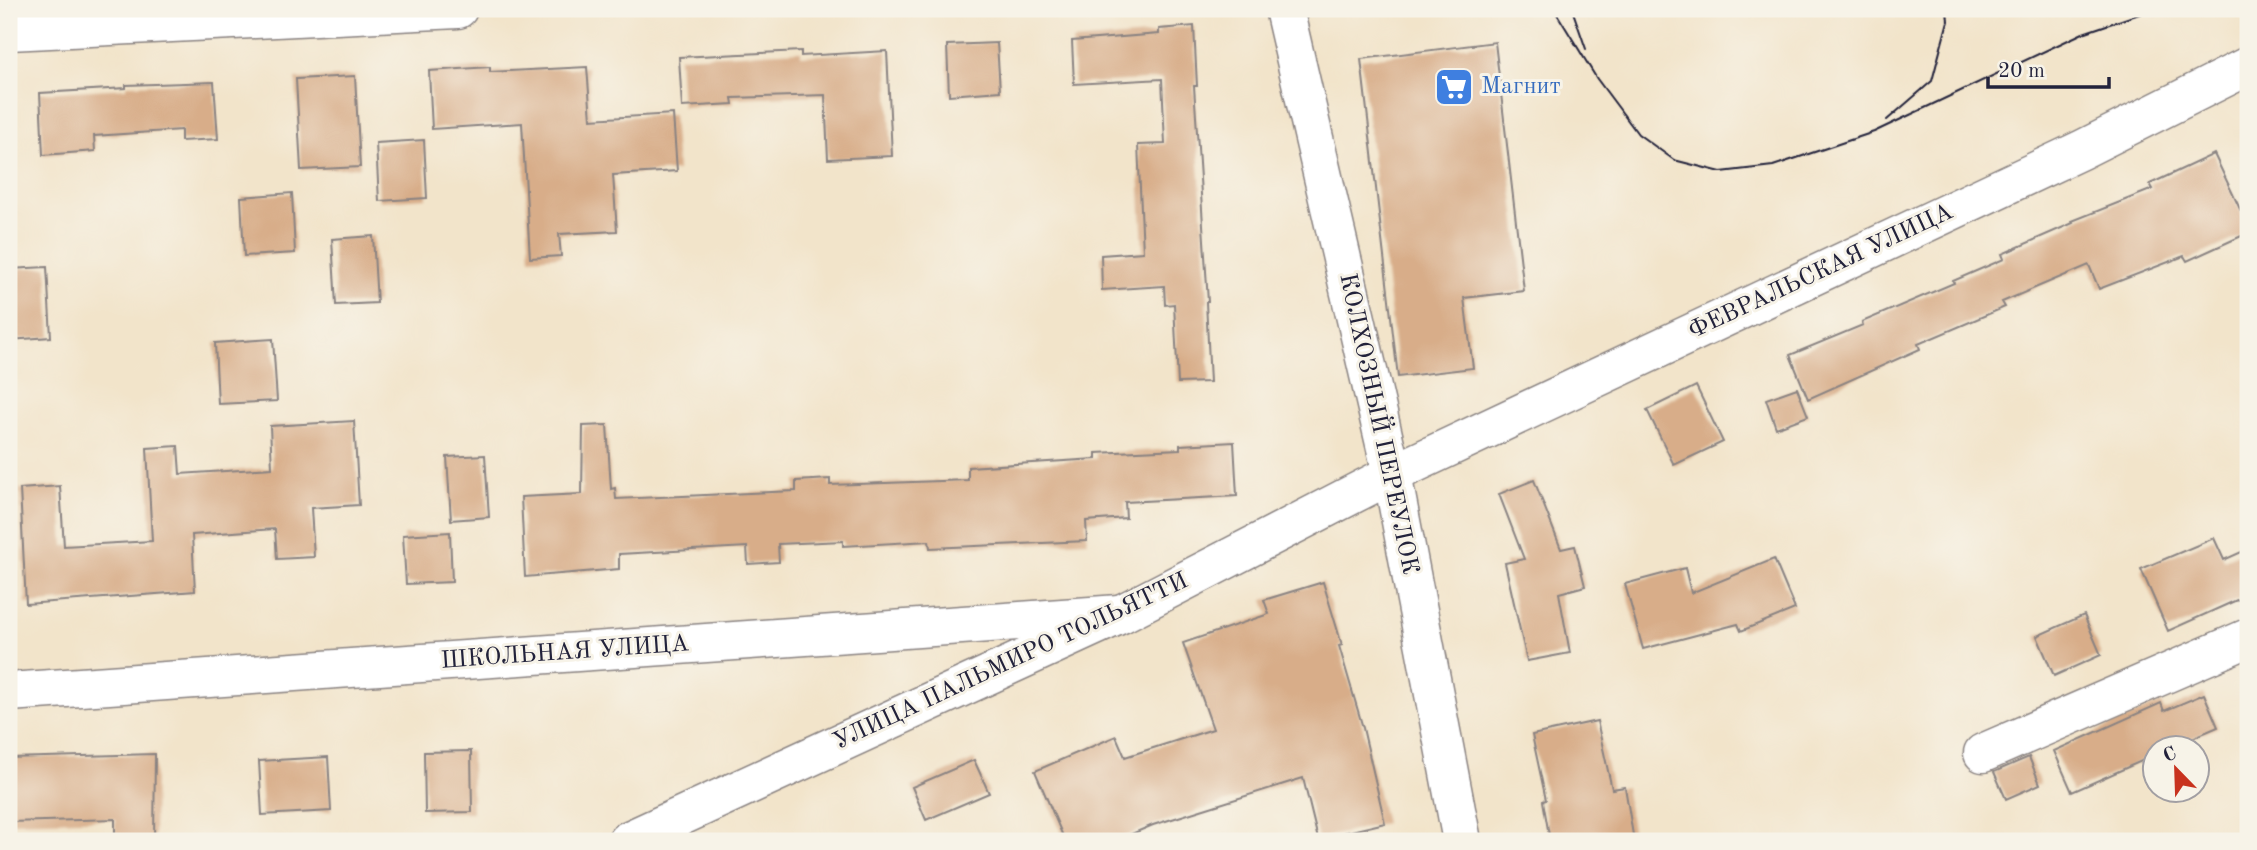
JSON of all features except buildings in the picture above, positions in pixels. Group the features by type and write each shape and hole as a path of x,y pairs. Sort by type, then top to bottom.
{"street":[{"path":"9,31 458,9"},
{"name":"КОЛХОЗНЫЙ ПЕРЕУЛОК","path":"1284,9 1392,474 1462,841"},
{"name":"ФЕВРАЛЬСКАЯ УЛИЦА","path":"1392,474 2081,150 2248,66"},
{"name":"УЛИЦА ПАЛЬМИРО ТОЛЬЯТТИ","path":"627,841 1121,614 1392,474"},
{"name":"ШКОЛЬНАЯ УЛИЦА","path":"9,692 1121,614"},
{"path":"1983,753 2248,638"}],"tram line":[{"path":"1554,9 1597,79 1638,134 1674,160 1721,172 1773,166 1874,132 2083,33 2154,9"},
{"path":"1572,9 1586,49"},
{"path":"1887,120 1932,81 1948,21 1947,9"}],"place":[{"name":"Магнит","path":"1454,87"}]}
